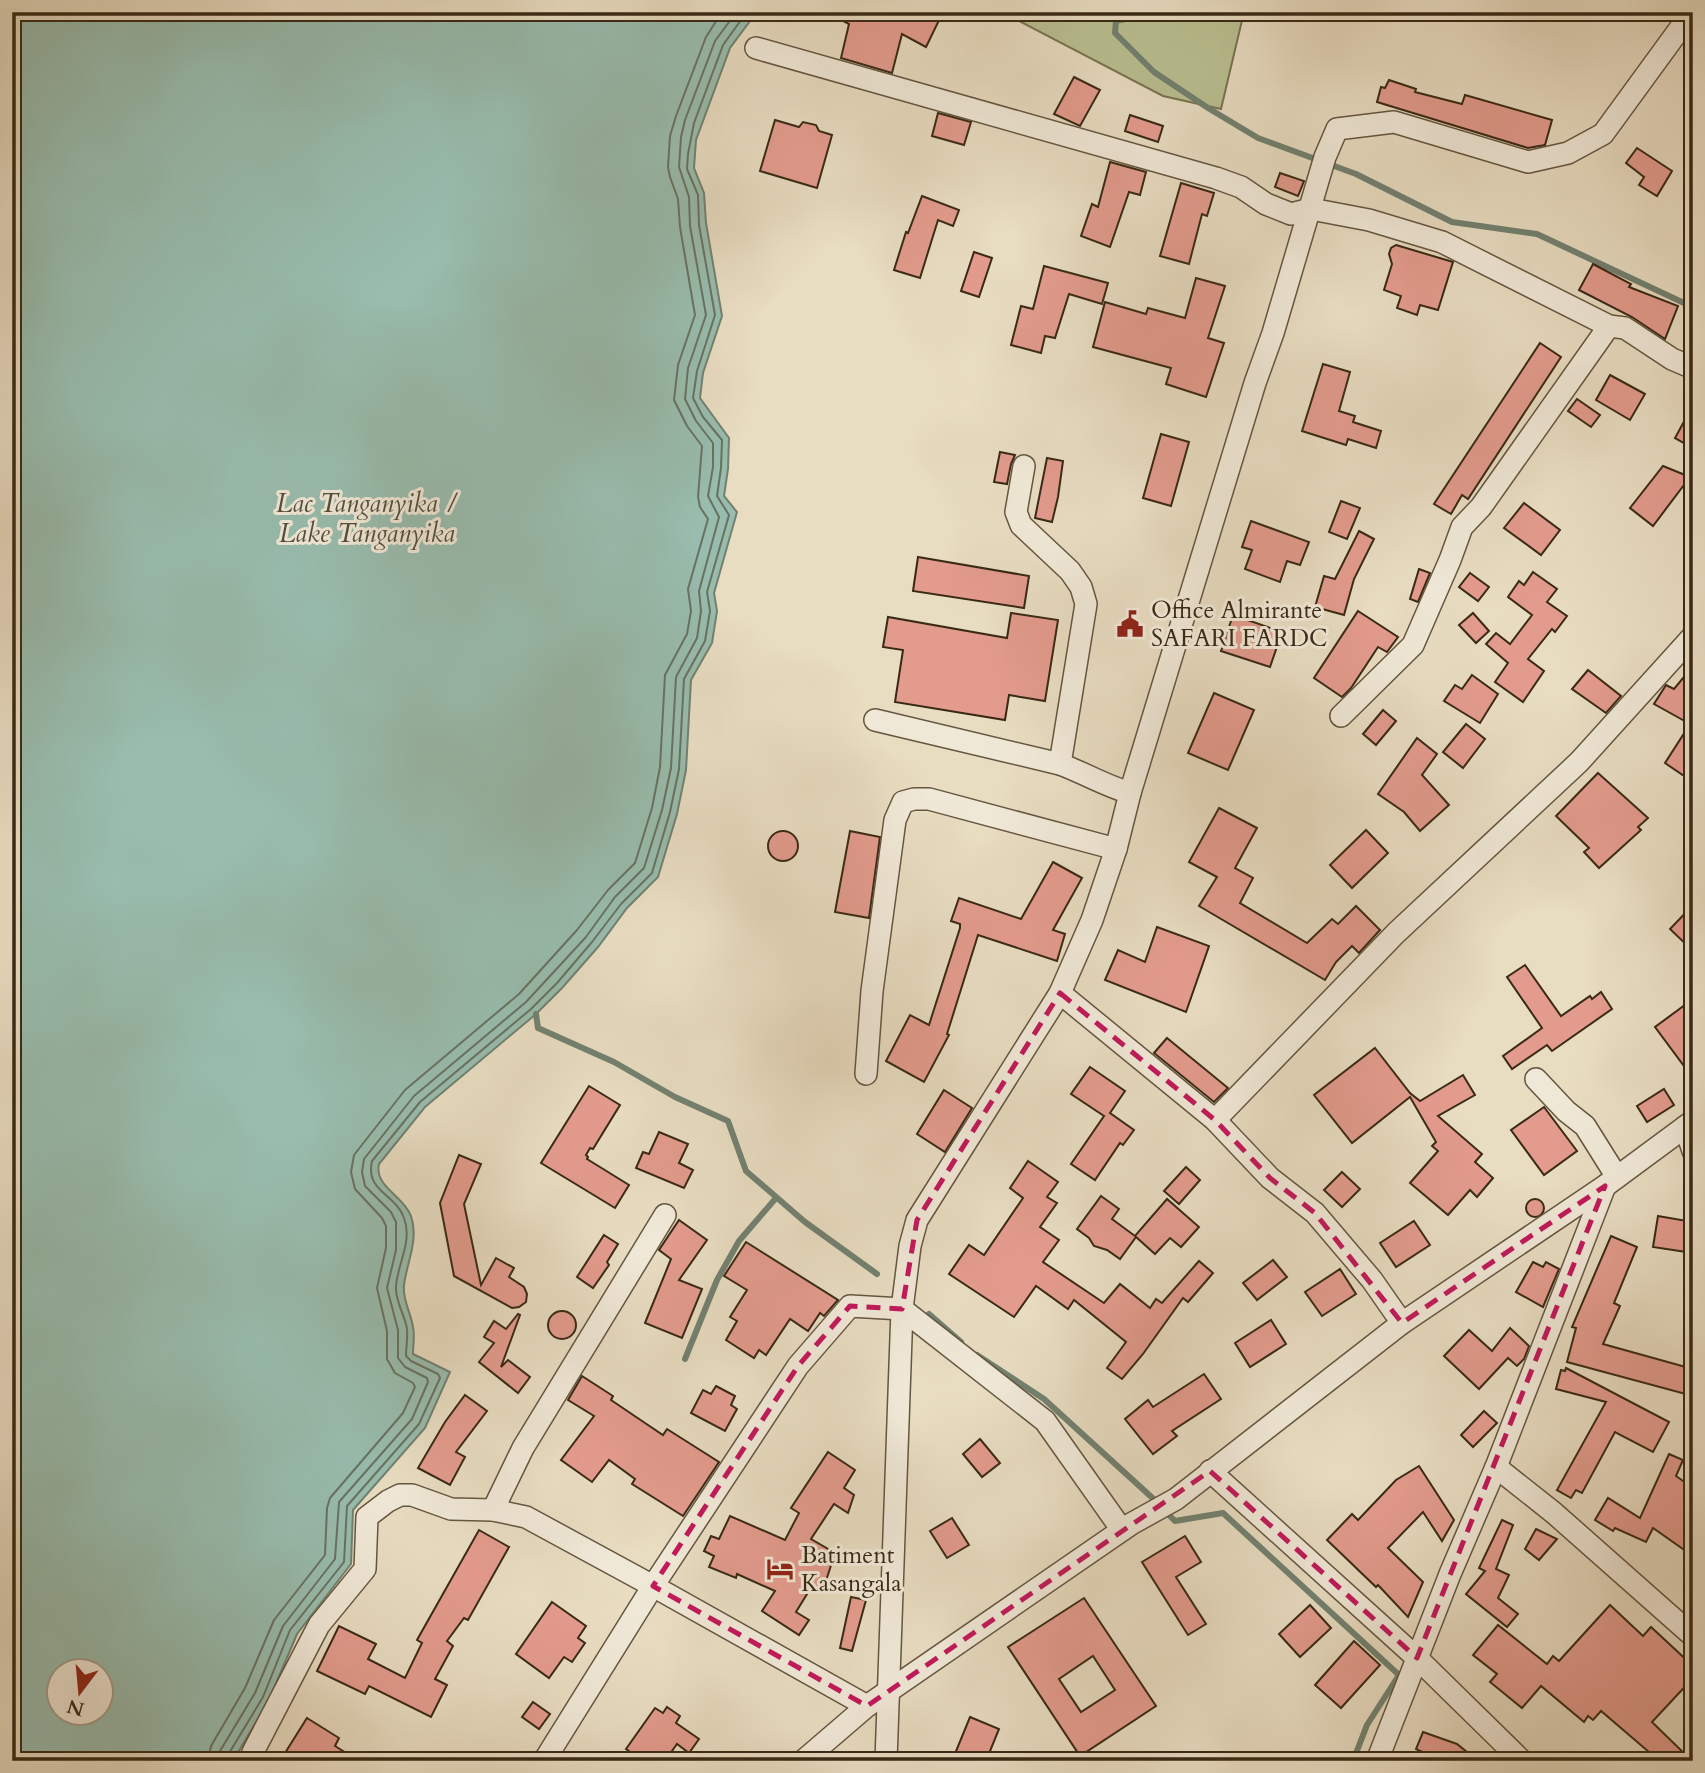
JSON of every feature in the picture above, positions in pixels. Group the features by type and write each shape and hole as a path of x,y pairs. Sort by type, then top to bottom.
{"street":[{"path":"886,1761 902,1309 910,1246 917,1220 1060,993 1092,920 1116,849 1130,793 1325,157 1337,129 1394,122 1528,162 1568,153 1603,134 1692,12"},
{"path":"756,48 1216,178 1241,187 1266,204 1291,214 1312,203 1442,242 1609,326 1625,328 1672,359 1693,368"},
{"path":"1342,716 1413,645 1462,527 1481,507 1609,326"},
{"path":"1024,466 1016,512 1021,525 1070,571 1081,587 1086,604 1060,764"},
{"path":"1215,1120 1396,933 1579,762 1693,636"},
{"path":"875,720 1060,764 1089,775 1113,789 1130,793"},
{"path":"866,1074 872,990 895,820 903,802 929,799 1116,849"},
{"path":"1060,993 1215,1120 1270,1178 1315,1213 1372,1280 1402,1323"},
{"path":"1377,1761 1611,1182 1585,1126 1566,1111 1536,1079"},
{"path":"803,1761 867,1706 1126,1527 1175,1499 1402,1323 1611,1182 1689,1124 1693,1152"},
{"path":"493,1510 523,1448 664,1215"},
{"path":"544,1761 653,1586 799,1366 850,1306 902,1309 1045,1421 1126,1527"},
{"path":"1496,1467 1554,1513 1693,1636"},
{"path":"1210,1471 1417,1658 1522,1761"},
{"path":"253,1752 319,1625 365,1569 367,1517 400,1495 412,1495 451,1508 493,1510 526,1517 867,1706"}],"highlighted area":[{"path":"1060,993 1215,1120 1270,1178 1315,1213 1402,1323 1605,1186 1417,1658 1210,1471 867,1706 653,1586 798,1366 850,1306 902,1309 917,1220"}],"shaded area":[{"path":"1002,12 1244,12 1221,109 1163,96"}],"water":[{"name":"Lac Tanganyika / Lake Tanganyika","path":"12,12 748,12 750,21 730,48 696,140 694,168 704,193 706,223 722,316 703,373 700,398 729,438 724,496 737,512 714,593 717,611 712,643 691,680 686,770 677,814 658,877 627,908 562,988 536,1014 425,1107 379,1164 381,1179 407,1209 413,1225 413,1242 404,1290 414,1330 413,1354 450,1372 425,1428 353,1510 351,1564 297,1634 269,1700 233,1761 12,1761"}],"building":[{"path":"826,12 943,12 926,47 902,34 892,73 841,58 849,24"},
{"path":"1074,77 1100,90 1080,126 1054,114"},
{"path":"1389,80 1416,89 1415,92 1462,104 1465,95 1552,120 1545,145 1528,148 1377,102 1381,87 1385,88"},
{"path":"938,113 971,122 964,145 932,136"},
{"path":"1130,115 1163,126 1158,142 1125,131"},
{"path":"775,120 799,127 803,122 816,125 819,131 832,135 817,188 760,171"},
{"path":"1637,148 1672,171 1657,196 1639,185 1644,177 1626,163"},
{"path":"1110,162 1146,172 1140,195 1129,192 1110,247 1081,236 1092,204 1098,207"},
{"path":"1280,173 1304,181 1298,196 1275,187"},
{"path":"1181,183 1214,193 1207,216 1202,214 1189,264 1160,256"},
{"path":"922,196 959,210 953,226 938,220 920,278 894,270 906,232 908,233"},
{"path":"1396,245 1453,262 1438,310 1420,305 1417,315 1397,308 1401,296 1384,290 1392,264 1389,254 1391,248"},
{"path":"974,252 992,258 979,297 961,291"},
{"path":"1593,264 1631,284 1629,287 1678,306 1665,339 1632,317 1579,290"},
{"path":"1044,266 1108,283 1102,304 1069,294 1055,338 1045,336 1041,353 1011,345 1021,306 1033,309"},
{"path":"1196,278 1225,286 1208,338 1224,343 1206,397 1166,384 1171,368 1093,347 1105,302 1146,314 1148,308 1185,318"},
{"path":"1540,343 1561,357 1468,499 1462,495 1451,514 1434,504"},
{"path":"1323,364 1350,372 1339,411 1355,416 1353,422 1381,431 1376,448 1348,439 1346,445 1302,431"},
{"path":"1610,375 1645,394 1630,420 1596,400"},
{"path":"1577,399 1600,415 1591,427 1568,411"},
{"path":"1693,405 1693,448 1675,438"},
{"path":"1161,434 1189,442 1171,506 1143,498"},
{"path":"1000,452 1015,455 1007,484 994,482"},
{"path":"1047,458 1063,461 1052,522 1035,518"},
{"path":"1663,466 1690,477 1653,526 1630,508"},
{"path":"1341,501 1360,508 1347,539 1329,532"},
{"path":"1524,503 1560,530 1541,555 1504,528"},
{"path":"1251,521 1309,542 1300,565 1287,561 1280,582 1245,569 1252,550 1242,547"},
{"path":"1359,531 1374,539 1354,579 1344,615 1315,607 1324,576 1335,579"},
{"path":"918,557 1029,576 1024,608 913,591"},
{"path":"1419,569 1430,573 1418,602 1410,599"},
{"path":"1533,572 1557,589 1547,602 1567,616 1555,632 1552,629 1528,659 1544,671 1523,702 1495,682 1508,663 1486,644 1496,633 1510,644 1532,615 1508,597 1519,581 1524,585"},
{"path":"1470,573 1489,587 1478,601 1459,587"},
{"path":"1358,611 1398,637 1387,652 1378,647 1342,697 1314,678"},
{"path":"1011,613 1058,620 1045,701 1009,695 1005,720 895,702 903,650 883,647 888,617 1007,638"},
{"path":"1473,613 1489,631 1476,643 1459,625"},
{"path":"1233,615 1282,632 1270,667 1221,651"},
{"path":"1693,666 1693,782 1665,763 1690,724 1654,704 1666,685 1674,689"},
{"path":"1588,670 1621,696 1606,713 1572,689"},
{"path":"1472,675 1498,694 1480,723 1444,701 1455,685 1462,689"},
{"path":"1214,693 1254,710 1228,770 1188,753"},
{"path":"1383,710 1396,721 1376,745 1363,734"},
{"path":"1466,724 1485,739 1463,768 1443,752"},
{"path":"1417,738 1437,754 1422,775 1449,805 1420,831 1404,812 1378,794"},
{"path":"1598,773 1648,818 1638,827 1641,830 1599,868 1584,852 1589,848 1556,816"},
{"path":"1219,808 1257,828 1235,868 1253,878 1240,903 1307,943 1332,919 1338,924 1356,906 1380,930 1359,953 1352,946 1336,962 1325,980 1199,906 1217,877 1189,862"},
{"path":"1366,830 1388,853 1352,888 1330,865"},
{"path":"783,831 793,836 798,846 793,856 783,861 773,856 768,846 773,836"},
{"path":"850,831 880,837 869,918 835,912"},
{"path":"1053,862 1082,878 1053,930 1065,934 1057,961 978,935 947,1034 949,1035 924,1082 886,1061 910,1015 929,1025 960,928 960,924 951,921 959,898 1021,919"},
{"path":"1693,905 1693,951 1670,929"},
{"path":"1157,927 1209,946 1186,1012 1105,980 1118,950 1145,962"},
{"path":"1525,965 1561,1016 1590,996 1592,999 1601,992 1612,1009 1552,1051 1547,1045 1512,1069 1503,1056 1542,1028 1507,977"},
{"path":"1693,999 1693,1059 1684,1066 1655,1027"},
{"path":"1167,1038 1228,1088 1214,1102 1154,1053"},
{"path":"1375,1048 1410,1093 1420,1101 1463,1075 1475,1095 1438,1116 1482,1154 1475,1162 1493,1178 1477,1197 1470,1190 1448,1215 1410,1183 1438,1151 1432,1146 1436,1142 1410,1097 1352,1143 1314,1095"},
{"path":"1090,1067 1125,1091 1110,1113 1134,1130 1123,1145 1120,1143 1095,1180 1071,1164 1104,1116 1071,1094"},
{"path":"589,1086 620,1105 593,1149 590,1148 586,1155 587,1159 629,1185 615,1208 541,1163"},
{"path":"1664,1089 1674,1105 1647,1122 1637,1106"},
{"path":"944,1090 972,1108 945,1152 917,1134"},
{"path":"1544,1107 1577,1151 1544,1175 1511,1130"},
{"path":"659,1132 688,1144 679,1163 693,1170 684,1188 636,1168 643,1152 649,1154"},
{"path":"459,1155 481,1164 464,1204 481,1285 496,1258 514,1268 509,1277 524,1287 527,1294 526,1302 519,1307 512,1308 454,1276 440,1203"},
{"path":"1028,1161 1058,1182 1047,1197 1057,1203 1040,1227 1059,1240 1043,1262 1104,1303 1120,1284 1150,1308 1156,1299 1162,1303 1199,1261 1213,1273 1188,1302 1183,1298 1122,1379 1107,1368 1126,1342 1074,1300 1068,1309 1036,1286 1014,1317 949,1274 969,1245 984,1255 1023,1198 1010,1188"},
{"path":"1186,1167 1200,1180 1179,1204 1164,1191"},
{"path":"1342,1172 1360,1189 1342,1207 1324,1190"},
{"path":"1101,1196 1119,1209 1112,1219 1135,1236 1167,1199 1199,1227 1181,1247 1170,1238 1155,1254 1136,1237 1120,1259 1107,1250 1094,1246 1089,1238 1077,1229"},
{"path":"1535,1199 1541,1202 1544,1208 1541,1214 1535,1217 1529,1214 1526,1208 1529,1202"},
{"path":"1658,1216 1693,1222 1693,1253 1653,1247"},
{"path":"679,1220 707,1240 679,1280 702,1289 682,1338 645,1323 671,1259 659,1250"},
{"path":"1414,1221 1430,1245 1396,1267 1380,1243"},
{"path":"604,1235 618,1244 607,1262 609,1265 593,1288 577,1277"},
{"path":"1611,1236 1637,1247 1614,1303 1620,1306 1603,1344 1693,1369 1693,1396 1567,1362 1576,1328 1572,1327"},
{"path":"746,1242 838,1300 824,1316 820,1313 808,1331 790,1319 766,1355 759,1350 754,1358 726,1340 737,1321 730,1317 747,1290 724,1276"},
{"path":"1273,1260 1287,1277 1257,1300 1243,1283"},
{"path":"1533,1262 1543,1267 1546,1262 1559,1269 1543,1307 1516,1292"},
{"path":"1340,1269 1356,1294 1322,1316 1305,1292"},
{"path":"562,1311 572,1315 576,1325 572,1335 562,1339 552,1335 548,1325 552,1315"},
{"path":"518,1314 520,1315 501,1367 508,1360 530,1377 518,1393 479,1362 494,1343 484,1337 494,1321 506,1329"},
{"path":"1271,1320 1286,1344 1250,1367 1235,1343"},
{"path":"1510,1328 1529,1346 1524,1359 1517,1366 1508,1358 1479,1389 1444,1356 1469,1330 1492,1351"},
{"path":"1566,1368 1669,1422 1653,1452 1615,1432 1582,1493 1576,1490 1571,1498 1557,1490 1606,1402 1556,1389 1561,1370 1565,1371"},
{"path":"1204,1374 1221,1399 1172,1431 1177,1436 1153,1454 1125,1419 1148,1400 1153,1407"},
{"path":"582,1376 613,1396 611,1400 663,1435 667,1429 719,1462 683,1516 632,1484 635,1479 609,1460 592,1482 561,1460 594,1416 568,1400"},
{"path":"716,1386 735,1396 731,1405 737,1409 725,1431 691,1413 703,1390 711,1394"},
{"path":"465,1395 487,1411 456,1452 465,1457 450,1485 418,1468 445,1422"},
{"path":"1484,1411 1497,1423 1473,1447 1461,1435"},
{"path":"980,1439 1000,1463 982,1477 963,1454"},
{"path":"828,1452 855,1470 844,1488 854,1495 848,1513 834,1504 811,1539 835,1553 823,1590 812,1586 796,1612 809,1620 799,1635 762,1611 775,1591 737,1574 736,1578 709,1567 714,1556 704,1551 711,1536 719,1539 730,1516 785,1540 799,1513 791,1508"},
{"path":"1669,1454 1683,1460 1676,1476 1693,1488 1693,1556 1653,1528 1646,1542 1615,1528 1613,1531 1595,1520 1608,1498 1640,1518"},
{"path":"1419,1466 1454,1520 1442,1541 1423,1512 1388,1548 1423,1582 1408,1617 1378,1585 1376,1587 1327,1540 1352,1514 1358,1520 1396,1480"},
{"path":"952,1518 969,1545 947,1558 930,1531"},
{"path":"1502,1520 1513,1525 1496,1569 1509,1575 1498,1598 1518,1614 1507,1627 1466,1594 1485,1571 1479,1568"},
{"path":"1536,1529 1557,1539 1539,1560 1525,1549"},
{"path":"479,1530 509,1547 468,1620 464,1618 447,1641 453,1646 435,1679 447,1685 431,1717 369,1686 365,1694 317,1671 339,1626 376,1644 368,1659 405,1678 422,1643 417,1640"},
{"path":"1185,1536 1201,1562 1176,1577 1206,1624 1188,1635 1142,1562"},
{"path":"851,1597 866,1600 852,1651 840,1648"},
{"path":"1084,1598 1156,1706 1080,1756 1008,1647","holes":["1093,1656 1115,1690 1081,1712 1059,1679"]},
{"path":"552,1602 586,1626 578,1638 585,1643 572,1662 564,1657 549,1678 516,1654"},
{"path":"1310,1605 1331,1628 1300,1657 1279,1634"},
{"path":"1610,1605 1643,1636 1651,1627 1693,1666 1693,1678 1652,1722 1692,1761 1640,1761 1649,1752 1601,1711 1593,1720 1588,1716 1584,1722 1541,1686 1522,1708 1490,1682 1497,1674 1473,1655 1498,1625 1547,1664 1553,1656 1559,1661"},
{"path":"1354,1641 1380,1665 1341,1708 1315,1685"},
{"path":"533,1702 550,1714 539,1729 522,1717"},
{"path":"667,1707 680,1716 676,1723 699,1739 689,1753 677,1744 665,1761 643,1761 626,1749 655,1708 663,1713"},
{"path":"970,1717 999,1729 986,1761 952,1761"},
{"path":"307,1718 339,1738 335,1746 359,1761 280,1761"},
{"path":"1423,1732 1457,1744 1478,1761 1441,1761 1416,1749"}],"waterway":[{"path":"1158,12 1116,21 1115,33 1154,72 1258,138 1356,174 1452,222 1537,234 1684,303 1693,310"},
{"path":"536,1014 538,1028 614,1062 675,1097 728,1121 746,1171 805,1222 877,1274"},
{"path":"685,1359 717,1280 739,1241 776,1198"},
{"path":"929,1314 961,1342"},
{"path":"977,1355 1044,1399 1158,1503"},
{"path":"1165,1511 1175,1521 1223,1513 1399,1675 1367,1725 1353,1761"}],"place":[{"name":"Office Almirante SAFARI FARDC","path":"1130,624"},
{"name":"Batiment Kasangala","path":"780,1569"}]}
